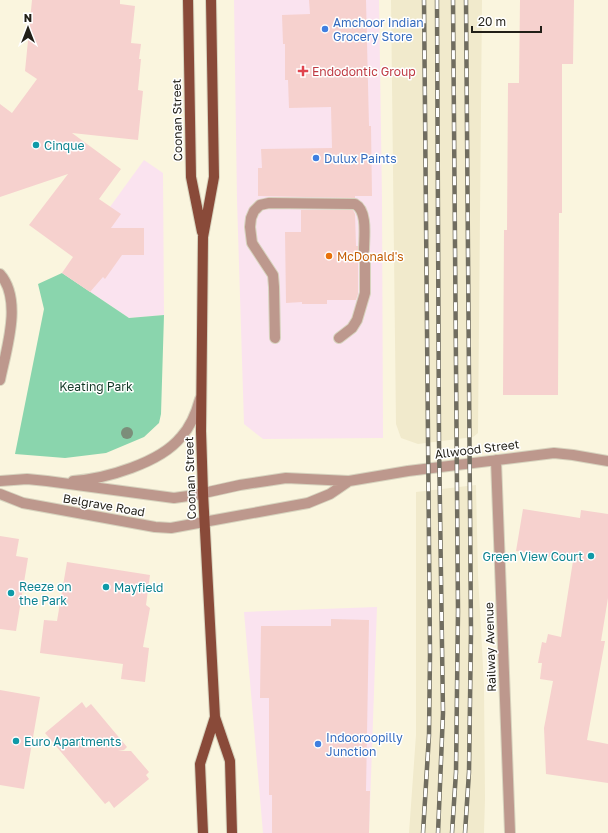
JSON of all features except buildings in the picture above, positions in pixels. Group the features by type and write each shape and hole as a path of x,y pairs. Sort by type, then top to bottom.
{"main road":[{"name":"Coonan Street","path":"188,0 191,177 204,237"},
{"name":"Coonan Street","path":"210,0 214,177 204,237 202,392 203,494 215,717 230,761 232,833"},
{"name":"Coonan Street","path":"203,833 200,764 215,717"}],"street":[{"path":"275,338 273,275 255,248 250,234 251,218 257,207 268,203 355,204 359,207 363,214 364,250"},
{"path":"339,338 352,328 357,320 365,293 365,262"},
{"path":"0,274 8,288 12,305 11,322 0,380"},
{"name":"Belgrave Road","path":"47,481 79,481 109,475 128,469 162,453 180,438 191,424 197,411 202,392"},
{"name":"Allwood Street","path":"203,494 227,487 286,478 349,481 395,473 554,453 608,460"},
{"name":"Railway Avenue","path":"496,460 510,833"},
{"name":"Belgrave Road","path":"0,481 27,479 47,481 164,498 179,498 203,494"},
{"name":"Allwood Street","path":"204,522 314,502 330,494 349,481"},
{"name":"Belgrave Road","path":"0,494 23,503 155,527 178,528 204,522"}],"shaded area":[{"path":"234,0 379,0 383,438 263,439 244,424 237,200"},
{"path":"391,0 482,0 478,433 473,437 418,444 401,438 396,424"},
{"path":"144,160 163,173 164,315 129,318 62,273"},
{"path":"476,485 478,575 484,685 484,833 409,833 416,735 416,492"},
{"name":"Indooroopilly Junction","path":"377,607 369,833 263,833 244,612"}],"green space":[{"name":"Keating Park","path":"62,273 129,318 164,315 161,414 159,423 144,437 106,453 65,458 15,454 44,309 38,284"}],"railway":[{"path":"423,833 429,735 430,654 424,0"},
{"path":"437,0 439,440 443,713 438,833"},
{"path":"452,833 456,772 458,611 453,0"},
{"path":"465,833 469,772 471,632 466,0"}],"place":[{"name":"Amchoor Indian Grocery Store","path":"325,29"},
{"name":"Endodontic Group","path":"303,71"},
{"name":"Cinque","path":"36,145"},
{"name":"Dulux Paints","path":"316,158"},
{"name":"McDonald's","path":"329,256"},
{"name":"Green View Court","path":"591,556"},
{"name":"Mayfield","path":"106,587"},
{"name":"Reeze on the Park","path":"11,593"},
{"name":"Euro Apartments","path":"16,741"},
{"name":"Indooroopilly Junction","path":"318,744"}]}
